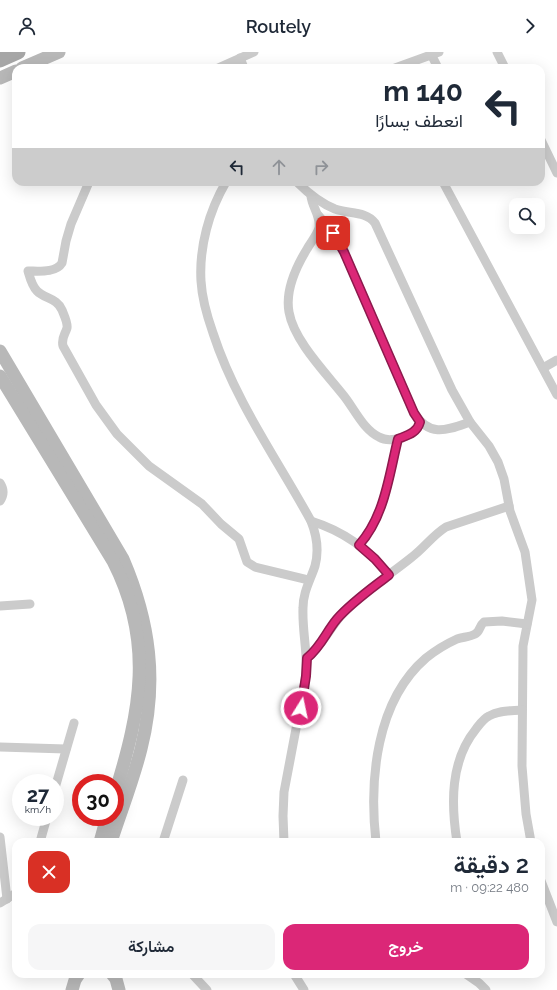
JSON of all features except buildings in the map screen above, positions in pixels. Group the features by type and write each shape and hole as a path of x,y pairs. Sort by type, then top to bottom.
{"main road":[{"path":"0,60 18,52"}],"street":[{"path":"31,64 58,52"},
{"path":"227,64 254,52"},
{"path":"497,52 503,64"},
{"path":"404,64 436,54 437,64"},
{"path":"240,58 242,64"},
{"path":"0,78 12,73"},
{"path":"545,148 557,172"},
{"path":"87,186 71,224 60,267 54,270 28,271 36,291 54,300 62,309 67,324 67,328 62,338 63,346 96,405 117,434 149,466 202,504 221,524 239,539 245,560 249,565 309,580"},
{"path":"224,186 211,213 204,240 200,268 204,303 226,369 264,442 311,521 316,536 317,551 315,567 305,592 303,607 307,658 305,687 284,792 284,838"},
{"path":"301,186 311,196 324,204 336,210 366,216 375,223 452,390 470,422 498,462 504,479 508,506 525,552 532,592 532,607 523,646 522,710 522,766 530,838"},
{"path":"445,186 557,395"},
{"path":"311,196 319,223 318,231 305,253 291,284 288,305 290,318 296,331 308,350 366,426 380,437 388,440 398,439 414,432 418,428 420,422"},
{"path":"318,216 333,233 344,252 414,413 420,422 432,429 443,431 470,422"},
{"path":"0,351 118,548 136,591 145,622 148,638 150,669 148,717 138,760 112,838"},
{"path":"543,368 557,360"},
{"path":"0,376 112,561 123,582 131,607 139,649 138,694 132,734 120,774"},
{"path":"359,545 370,531 379,512 398,439"},
{"path":"0,482 3,494 0,501"},
{"path":"307,658 319,646 329,630 345,610 413,556 434,536 446,527 508,506"},
{"path":"311,521 332,528 359,545 375,559 389,575"},
{"path":"0,606 30,604"},
{"path":"376,838 374,800 378,752 393,702 402,686 417,667 435,651 459,639 475,634 484,622 502,621 527,624"},
{"path":"456,838 454,818 454,786 457,769 463,750 474,732 487,717 499,712 522,710"},
{"path":"59,774 74,723"},
{"path":"0,746 66,749"},
{"path":"164,838 182,780"},
{"path":"41,838 44,826"},
{"path":"101,838 105,826"},
{"path":"0,837 4,901"},
{"path":"545,891 557,922"},
{"path":"71,989 76,978"},
{"path":"115,978 119,990"},
{"path":"196,978 207,990"},
{"path":"295,978 304,990"},
{"path":"472,978 486,990"}],"route":[{"path":"301,708 305,687 307,658 316,650 329,630 345,610 389,575 368,551 359,545 370,531 381,508 398,439 414,432 418,428 420,422 414,413 339,241 333,233"}]}
